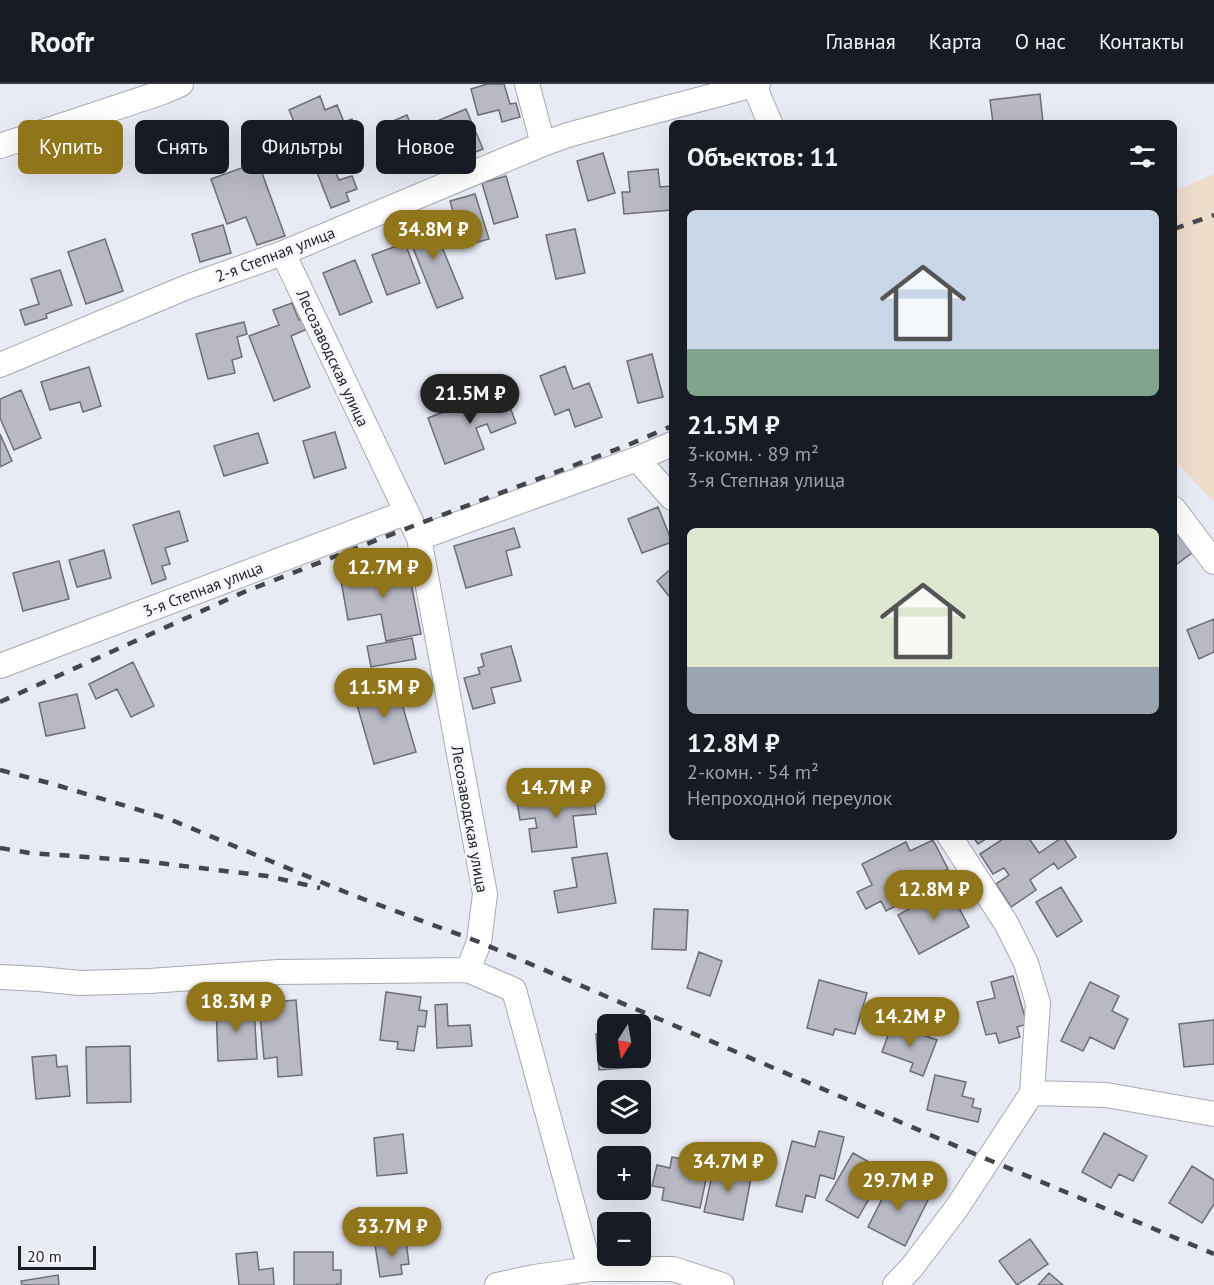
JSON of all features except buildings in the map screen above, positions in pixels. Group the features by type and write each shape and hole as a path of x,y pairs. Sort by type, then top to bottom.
{"street":[{"path":"0,146 181,84"},
{"path":"527,84 543,144"},
{"path":"756,84 769,120"},
{"name":"2-я Степная улица","path":"0,365 186,287 283,253 543,144 568,135 756,84"},
{"name":"Лесозаводская улица","path":"283,253 419,538 485,894 479,942 468,970"},
{"path":"419,538 669,445"},
{"path":"637,459 669,495"},
{"name":"3-я Степная улица","path":"0,666 407,512"},
{"path":"1177,512 1214,562"},
{"path":"895,1285 912,1267 956,1209 1032,1094 1038,1003 1026,963 1006,923 952,840"},
{"path":"0,977 80,983 149,981 278,972 468,970 514,990 590,1269"},
{"path":"1032,1094 1106,1095 1214,1114"},
{"path":"497,1285 590,1269 673,1269 722,1285"}],"shaded area":[{"path":"1214,174 1214,502 1177,463 1177,190"}],"railway":[{"path":"1177,228 1214,215"},
{"path":"0,702 244,592 669,427"},
{"path":"0,770 169,819 355,896 479,942 1214,1254"},
{"path":"0,848 30,853 142,861 267,876 320,888"}]}
